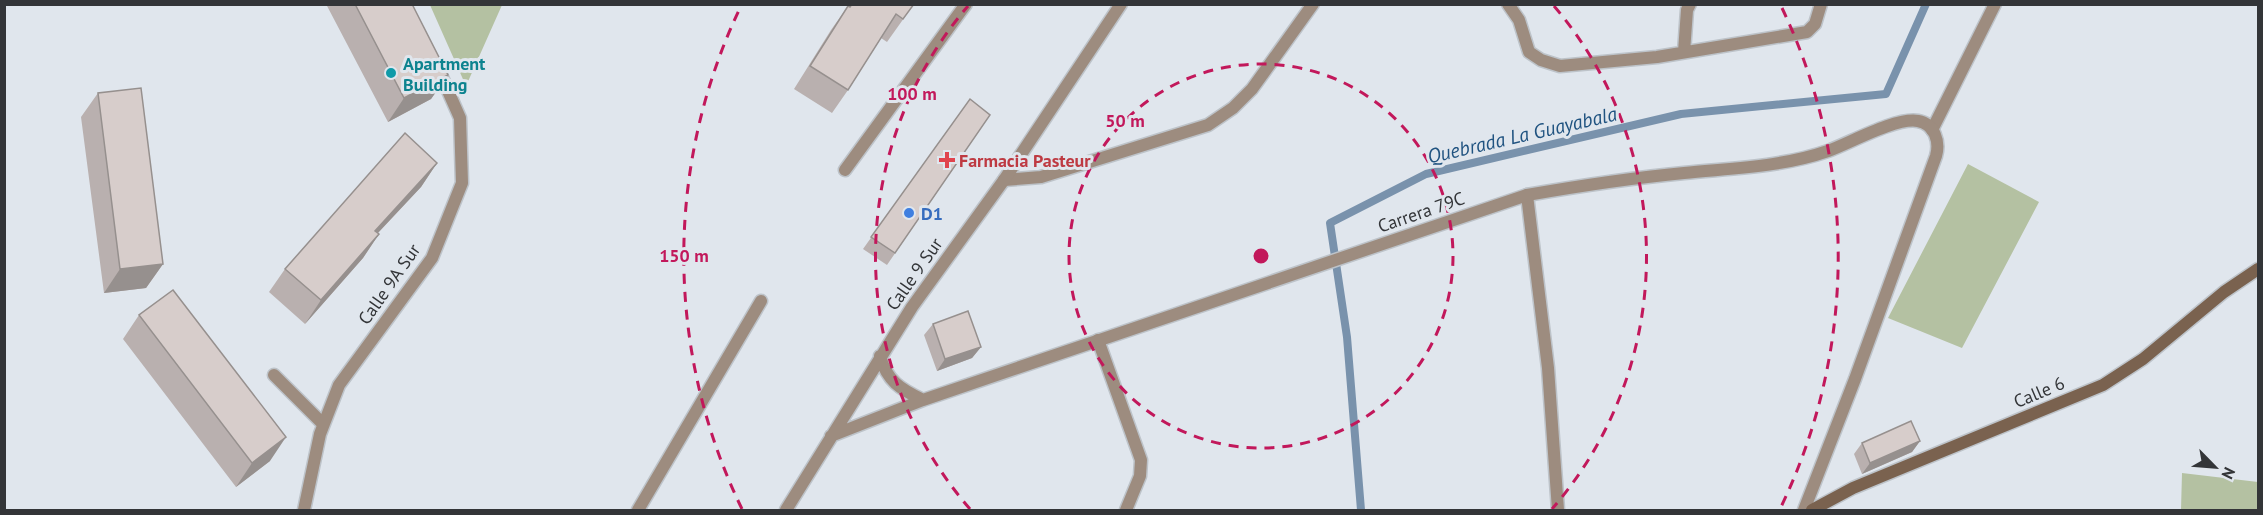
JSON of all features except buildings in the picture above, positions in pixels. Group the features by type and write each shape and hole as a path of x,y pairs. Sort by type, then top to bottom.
{"street":[{"path":"845,170 966,4"},
{"name":"Calle 9 Sur","path":"786,510 880,356 1004,180 1121,4"},
{"path":"1004,180 1041,177 1208,125 1233,108 1252,88 1313,4"},
{"path":"1508,4 1519,20 1529,52 1540,60 1560,66 1684,52 1807,32 1815,24 1821,4"},
{"path":"1684,52 1687,10 1690,4"},
{"path":"1804,510 1855,379 1936,156 1938,147 1934,133 1995,4"},
{"name":"Calle 9A Sur","path":"304,510 323,424 339,385 432,258 462,183 460,118 433,56"},
{"name":"Carrera 79C","path":"831,436 923,400 1527,195 1614,180 1806,158 1915,120 1923,122 1934,133"},
{"path":"1527,195 1548,368 1558,510"},
{"name":"Calle 6","path":"1812,510 1853,488 2103,385 2143,359 2224,292 2259,269"},
{"path":"638,510 761,301"},
{"path":"1098,340 1141,460 1140,476 1126,510"},
{"path":"880,356 884,371 890,379 900,388 923,400"},
{"path":"274,375 323,424"}],"green space":[{"path":"430,5 502,5 466,86"},
{"path":"1968,164 2039,202 1962,348 1888,318"},
{"path":"2182,473 2258,482 2258,510 2181,510"}],"waterway":[{"name":"Quebrada La Guayabala","path":"1361,510 1347,337 1330,223 1426,174 1681,114 1886,94 1926,4"}],"place":[{"name":"Apartment Building","path":"391,73"},
{"name":"Farmacia Pasteur","path":"947,160"},
{"name":"D1","path":"909,213"}]}
